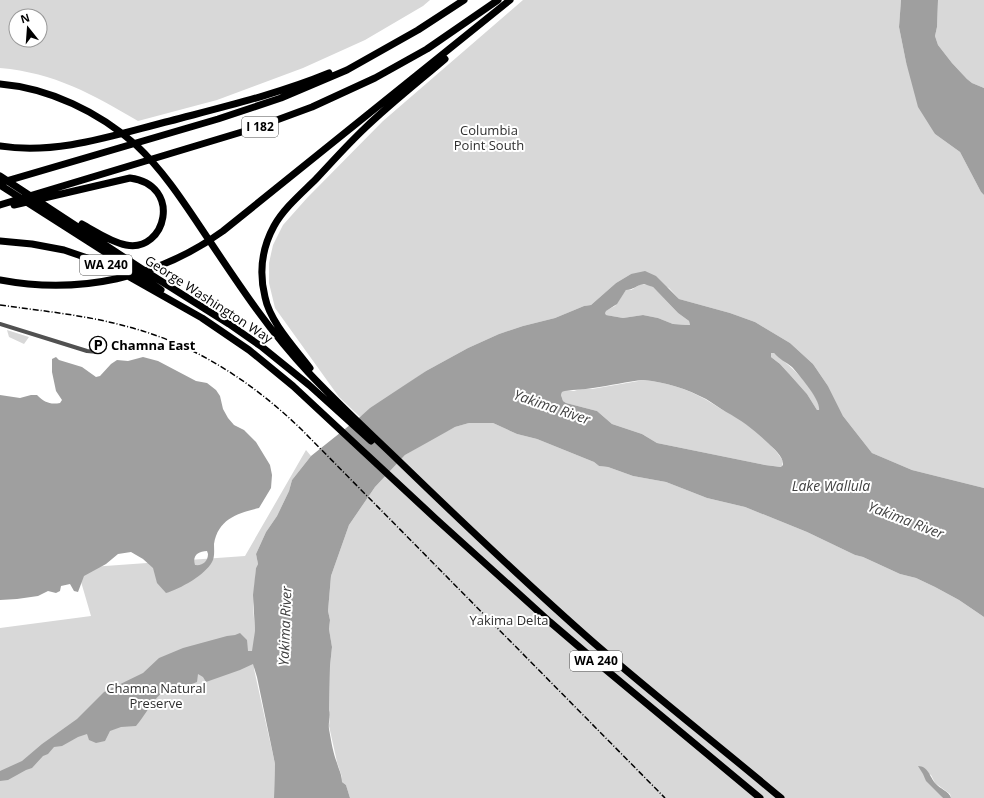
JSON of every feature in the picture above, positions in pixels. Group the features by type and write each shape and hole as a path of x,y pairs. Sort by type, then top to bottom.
{"highway":[{"name":"I 182","path":"0,184 252,108 329,78 385,49 464,0"},
{"name":"I 182","path":"0,205 255,128 312,107 375,78 414,56 456,30 498,0"},
{"path":"0,280 62,286 102,282 135,275 195,250 224,231 510,0"},
{"path":"339,407 280,328 268,309 265,298 262,272 263,255 267,240 283,213 358,135 390,105 454,51 469,34"},
{"path":"0,146 37,149 77,145 280,91 322,76 385,49"},
{"path":"0,84 18,86 47,94 82,109 109,124 134,144 162,172 242,290 269,326 296,359 333,398"},
{"name":"George Washington Way","path":"0,176 229,324 339,407 595,644 781,798"},
{"path":"0,208 130,178 140,179 156,190 162,200 164,214 158,231 148,240 127,246 51,208"},
{"name":"George Washington Way","path":"0,184 122,263 202,318"},
{"name":"WA 240","path":"0,241 32,244 64,250 99,262 126,275 202,318 249,350 280,375 436,519 605,669 760,798"}],"street":[{"path":"0,324 87,351 98,352"}],"green space":[{"path":"0,0 430,0 423,6 365,40 303,68 217,100 138,121 105,102 72,86 56,80 20,71 0,68"},
{"name":"Columbia Point South","path":"523,0 901,0 899,27 906,62 935,134 960,152 984,195 984,488 912,470 872,453 843,416 828,386 813,364 790,343 755,322 730,313 679,299 669,288 631,274 616,283 591,305 584,306 555,318 499,334 468,348 426,371 360,417 339,397 275,308 269,283 269,263 273,245 283,225 307,198 383,121"},
{"path":"938,0 984,0 984,88 967,79 938,45 935,36 937,27"},
{"path":"641,284 653,287 678,313 689,321 690,325 673,324 658,318 643,315 623,318 606,315 605,311 615,306 626,290 631,290"},
{"path":"7,330 29,337 24,344 9,337"},
{"path":"771,353 774,353 788,364 813,392 820,408 819,410 817,410 807,394 791,376 771,357"},
{"path":"644,380 676,386 691,392 740,419 758,433 775,450 783,461 782,467 765,465 657,443 642,434 612,424 597,411 566,403 563,401 561,395 562,392 566,390 574,391 580,389 592,389"},
{"name":"Yakima Delta","path":"469,423 493,423 517,434 537,439 594,462 599,466 608,467 633,476 666,482 707,498 745,507 807,532 855,555 863,557 900,574 916,578 959,600 984,617 984,798 951,798 950,794 935,783 931,775 921,770 943,798 350,798 346,785 342,782 329,726 330,666 332,647 328,611 331,576 349,525 375,487 405,455 455,427"},
{"name":"Chamna Natural Preserve","path":"306,450 311,456 292,480 289,491 277,516 266,532 256,554 258,564 256,568 253,606 255,631 254,669 275,764 274,798 0,798 0,628 91,616 77,568 245,556"}],"water":[{"path":"901,0 938,0 937,27 935,36 938,45 967,79 984,88 984,195 960,152 935,134 918,107 906,62 899,27"},
{"name":"Lake Wallula","path":"645,271 656,276 679,299 730,313 755,322 790,343 813,364 828,386 843,416 872,453 912,470 984,488 984,617 959,600 916,578 900,574 863,557 855,555 807,532 745,507 707,498 666,482 633,476 608,467 599,466 594,462 537,439 517,434 493,423 469,423 455,427 405,455 375,487 349,525 331,576 328,611 332,647 330,666 329,729 333,751 342,782 346,785 350,798 274,798 275,764 253,664 206,682 203,677 198,674 197,682 183,687 175,693 173,687 162,692 136,726 121,727 110,731 105,741 96,743 89,740 87,734 78,737 62,746 54,747 32,768 8,780 0,781 0,771 22,761 42,744 77,719 104,692 143,673 159,658 183,648 240,633 247,640 248,651 252,651 255,631 253,595 256,568 258,564 256,554 266,532 277,516 289,491 292,480 311,456 370,408 426,371 468,348 499,334 555,318 584,306 591,305 616,283 631,274","holes":["644,284 653,287 678,313 689,321 690,325 673,324 658,318 643,315 623,318 606,315 606,311 617,304 626,290","771,353 774,353 792,367 817,400 819,410 817,410 807,394 791,376 771,357","644,380 668,384 684,389 706,399 743,422 758,434 778,453 782,459 783,465 781,467 765,465 657,443 642,434 612,424 597,411 566,403 563,401 561,395 562,392 565,391 590,389"]},
{"path":"56,357 59,360 82,367 96,377 100,376 117,360 128,361 143,357 158,361 196,381 207,383 216,390 220,396 223,409 228,418 234,425 244,430 256,442 270,465 272,475 271,488 259,508 230,518 224,523 216,535 212,562 204,572 192,581 166,593 157,583 153,568 143,559 131,552 118,554 106,564 84,576 78,592 74,591 70,584 61,586 60,591 56,593 48,591 38,596 0,600 0,395 20,398 37,395 47,402 53,404 60,403 62,400 56,391 52,372 52,359","holes":["207,551 207,559 204,562 200,565 195,565 194,559 198,553"]},
{"path":"918,766 924,768 935,783 951,798 943,798 926,781"}],"railway":[{"path":"0,305 94,319 150,333 197,353 220,366 262,395 301,429 665,798"}],"place":[{"name":"Chamna East","path":"98,345"}],"water label":[{"name":"Yakima River","path":"552,407"},
{"name":"Yakima River","path":"906,520"},
{"name":"Yakima River","path":"285,626"}]}
